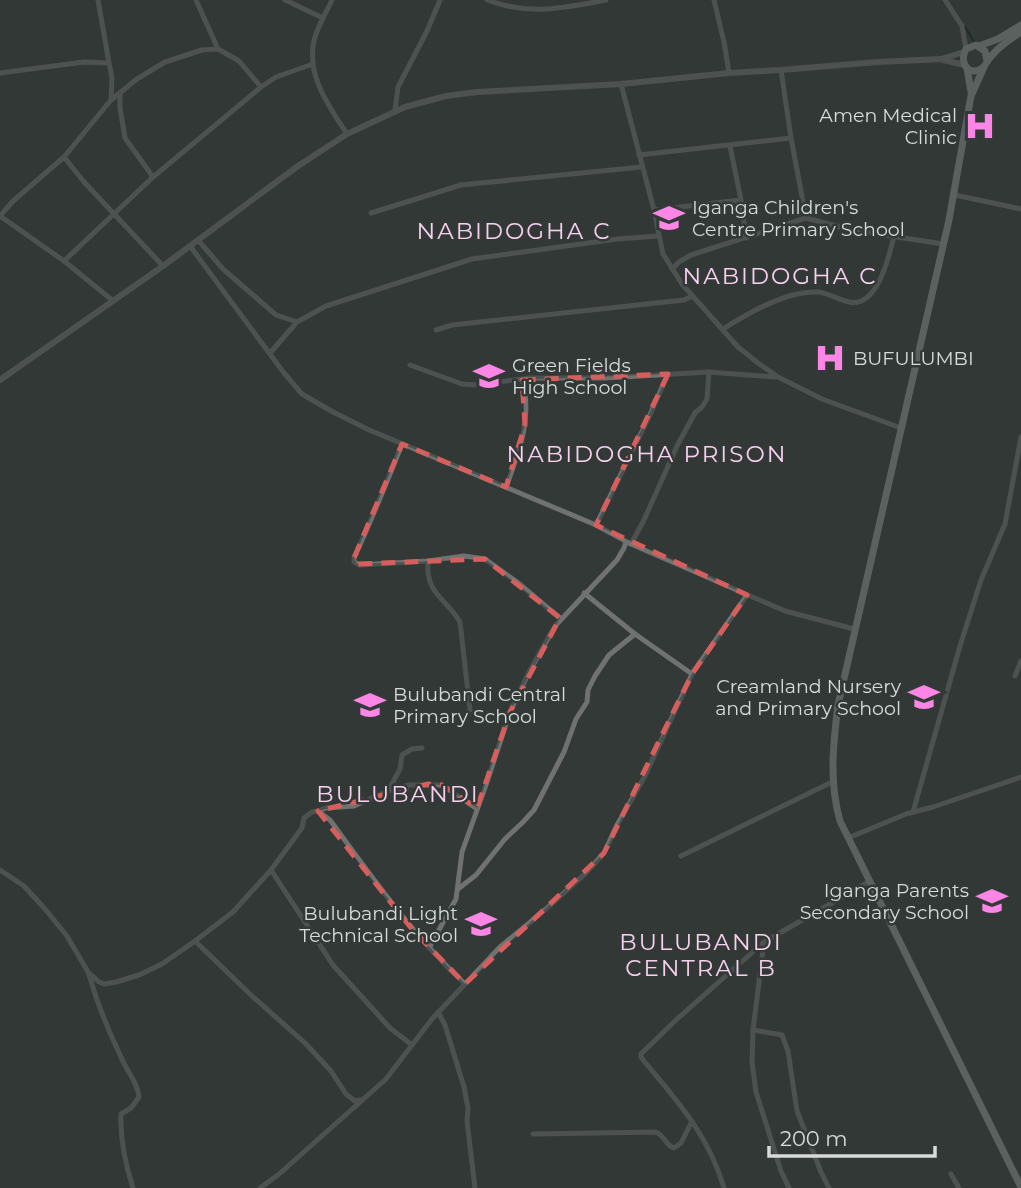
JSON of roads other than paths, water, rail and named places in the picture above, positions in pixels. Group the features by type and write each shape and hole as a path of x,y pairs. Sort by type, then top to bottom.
{"main road":[{"path":"971,96 962,59 965,50 998,39 1021,25"},
{"path":"966,67 977,70 1001,46 1021,32"},
{"path":"978,46 987,54 971,96 954,195 838,705 832,747 832,782 840,821 1021,1187"}],"street":[{"path":"98,0 112,78 111,100"},
{"path":"196,0 218,49"},
{"path":"285,0 323,18"},
{"path":"332,0 314,41 313,64 318,86 347,134"},
{"path":"395,110 398,87 440,0"},
{"path":"487,0 514,9 540,10 606,0"},
{"path":"714,0 729,73"},
{"path":"945,0 978,46"},
{"path":"0,380 163,266 298,166 347,134 395,110 432,99 477,92 621,84 729,73 941,59 965,50 962,26"},
{"path":"112,300 64,261 0,216 12,202 64,157 111,100 151,69 202,50 218,49 239,61 261,87"},
{"path":"941,59 966,67"},
{"path":"0,73 84,62 109,63"},
{"path":"64,261 153,177 261,87 276,77 313,64"},
{"path":"781,71 806,218"},
{"path":"621,84 663,254 682,284 738,347 778,377 822,399 901,428"},
{"path":"120,93 125,138 153,177"},
{"path":"639,155 791,138"},
{"path":"730,146 746,239"},
{"path":"64,157 163,266"},
{"path":"371,213 461,185 642,167"},
{"path":"954,195 1021,209"},
{"path":"654,210 741,200"},
{"path":"672,269 691,255 806,218 852,230 943,244"},
{"path":"270,353 297,322 326,306 472,259 658,236"},
{"path":"723,329 755,310 801,294 818,292 851,303 864,299 875,290 894,236"},
{"path":"198,240 223,269 276,315 297,322"},
{"path":"190,246 302,394 344,418 596,525 628,543 747,595 785,611 855,629"},
{"path":"436,330 452,325 684,300 692,296"},
{"path":"410,365 462,384 476,385 530,378 709,372 778,377"},
{"path":"429,948 456,899 462,852 510,712 529,672 555,626 617,559 643,522 678,444 695,413 707,399 709,372"},
{"path":"596,525 668,374"},
{"path":"506,487 525,425 526,395 522,380"},
{"path":"914,811 960,646 981,580 1005,524 1021,437"},
{"path":"402,444 383,493 365,529 354,562 360,565 464,556 485,559 561,619"},
{"path":"428,561 431,586 460,622 470,710"},
{"path":"584,593 635,634 692,674"},
{"path":"260,1188 386,1079 438,1012 500,947 585,874 604,853 645,776 692,674 747,595"},
{"path":"458,889 476,875 505,839 534,810 564,752 576,719 587,702 588,690 595,676 609,655 635,634"},
{"path":"1015,676 1021,661"},
{"path":"388,791 400,769 402,755 422,748"},
{"path":"848,838 914,811 1021,777"},
{"path":"681,856 832,782"},
{"path":"0,870 24,886 45,909 67,936 88,971 104,984 139,975 162,964 233,912 271,870 302,828 304,818 312,811 354,806 388,791 409,785 428,784 442,785 477,809"},
{"path":"318,811 330,820 412,929 465,984"},
{"path":"271,870 333,965 390,1028 412,1045"},
{"path":"724,1188 709,1148 641,1054 764,942 870,881"},
{"path":"195,941 305,1043 331,1071 346,1094 355,1101 363,1100"},
{"path":"764,942 753,1030 752,1062 756,1091 789,1188"},
{"path":"88,971 96,1000 122,1060 139,1091 139,1097 131,1108 121,1114 120,1136 126,1169 133,1188"},
{"path":"438,1012 445,1025 464,1087 475,1188"},
{"path":"753,1030 782,1035 788,1051 797,1111 829,1188"},
{"path":"533,1134 656,1132 674,1148 681,1143 692,1121"},
{"path":"951,1174 959,1188"}],"waterway":[{"path":"965,27 975,43"}],"place":[{"name":"Amen Medical Clinic","path":"980,126"},
{"name":"Iganga Children's Centre Primary School","path":"669,218"},
{"name":"BUFULUMBI","path":"830,358"},
{"name":"Green Fields High School","path":"489,376"},
{"name":"Creamland Nursery and Primary School","path":"924,697"},
{"name":"Bulubandi Central Primary School","path":"370,705"},
{"name":"Iganga Parents Secondary School","path":"992,901"},
{"name":"Bulubandi Light Technical School","path":"481,924"}],"district":[{"name":"NABIDOGHA C","path":"514,231"},
{"name":"NABIDOGHA C","path":"780,276"},
{"name":"NABIDOGHA PRISON","path":"647,454"},
{"name":"BULUBANDI","path":"398,794"},
{"name":"BULUBANDI CENTRAL B","path":"701,955"}]}
